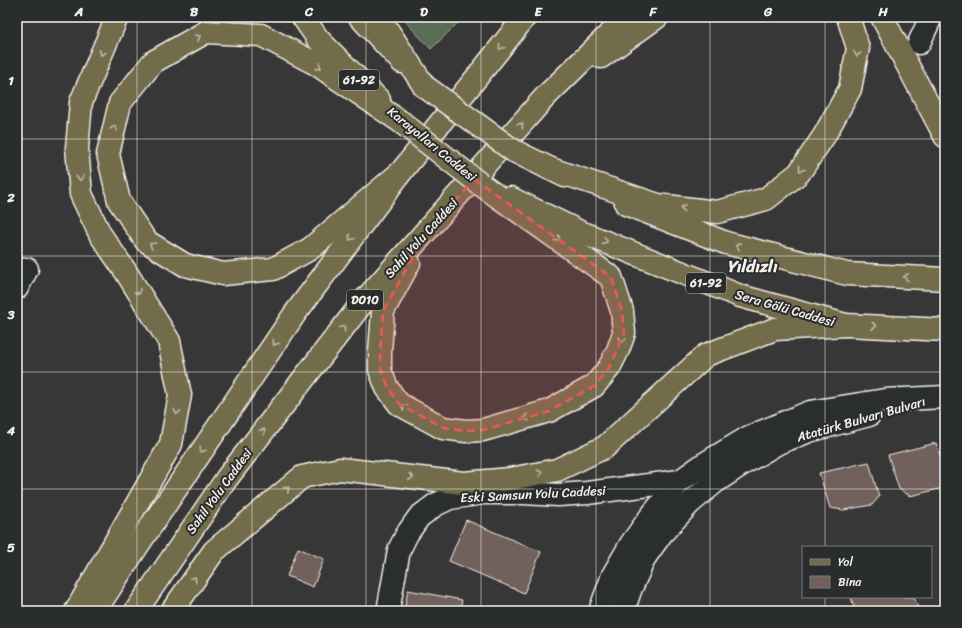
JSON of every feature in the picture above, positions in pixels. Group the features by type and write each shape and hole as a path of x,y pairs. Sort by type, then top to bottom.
{"main road":[{"path":"76,611 172,444 180,395 169,341 126,272 100,234 81,194 76,148 81,102 117,17"},
{"name":"Karayolları Caddesi","path":"303,17 318,39 401,122 480,184"},
{"path":"360,17 424,86 514,151 630,206 726,243 848,274 945,279"},
{"path":"379,17 424,86"},
{"name":"Sahil Yolu Caddesi","path":"136,611 227,478 363,302 546,96 627,17"},
{"path":"546,96 657,17"},
{"path":"548,168 658,205 717,212 766,198 799,173 824,136 850,89 858,48 848,17"},
{"path":"882,17 945,136"},
{"path":"95,611 138,544 294,315 401,172 524,18"},
{"path":"401,122 316,64 261,35 206,32 153,62 120,103 108,154 119,201 146,241 185,265 223,274 273,268 310,249 401,172"},
{"path":"427,231 383,311 380,370 387,388 399,404 443,428 483,430 549,411 594,386 609,368 624,333 622,311 611,277 480,184"},
{"name":"Sera Gölü Caddesi","path":"480,184 578,230 740,296 846,325 945,330"},
{"path":"172,611 214,550 302,477 340,469 464,483 510,479 557,470 605,448 706,355 775,329 846,325"}],"street":[{"path":"919,42 931,17"},
{"path":"17,288 26,269"},
{"name":"Atatürk Bulvarı Bulvarı","path":"600,611 613,576 631,544 651,516 680,481 704,464 749,437 810,412 885,400 942,397"},
{"name":"Atatürk Bulvarı Bulvarı","path":"623,611 631,588 645,557 662,533 690,502 715,482 778,443 809,431 942,397"},
{"name":"Eski Samsun Yolu Caddesi","path":"388,611 399,550 407,534 419,517 435,504 450,498 484,493 558,495 601,492 680,481"}],"highlighted area":[{"path":"474,179 611,277 622,311 624,333 609,368 594,386 549,411 483,430 466,431 443,428 399,404 387,388 380,370 380,352 383,311 427,231"}],"green space":[{"path":"401,17 464,17 431,49"}],"building":[{"path":"936,443 945,470 945,484 939,489 910,496 899,489 888,455"},
{"path":"869,462 879,497 872,505 843,510 830,508 819,473"},
{"path":"466,520 541,552 524,593 449,561"},
{"path":"298,548 324,559 313,587 287,576"},
{"path":"945,558 945,569 942,559"},
{"path":"408,590 462,600 460,611 404,611"},
{"path":"851,598 914,598 918,607 914,611 855,611"}],"district":[{"name":"Yıldızlı","path":"753,266"}]}
